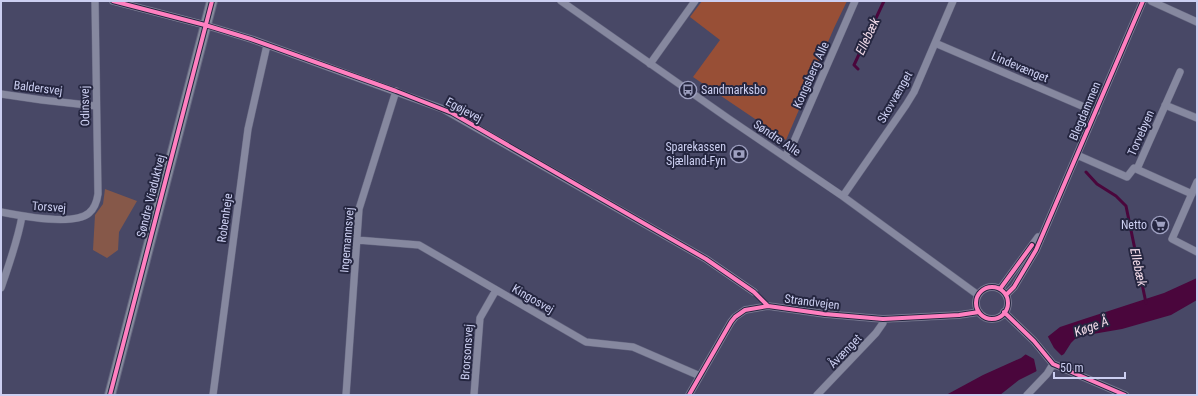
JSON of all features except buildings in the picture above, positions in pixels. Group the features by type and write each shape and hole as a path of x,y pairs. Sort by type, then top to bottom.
{"main road":[{"name":"Søndre Viaduktvej","path":"110,395 212,1"}],"street":[{"name":"Odinsvej","path":"92,210 98,194 95,1"},
{"name":"Egøjevej","path":"113,1 205,25 267,45 443,109 706,259 754,292"},
{"name":"Søndre Alle","path":"561,1 729,119 843,196 978,296"},
{"path":"650,64 695,1"},
{"name":"Kongsberg Alle","path":"785,156 792,146 855,1"},
{"name":"Skovvænget","path":"843,196 914,92 953,1"},
{"name":"Blegdammen","path":"1006,295 1014,287 1036,250 1143,1"},
{"path":"1151,1 1197,22"},
{"name":"Lindevænget","path":"935,43 1096,112"},
{"name":"Robenheje","path":"213,395 248,129 267,45"},
{"name":"Torvebyen","path":"1137,169 1180,72"},
{"name":"Ingemannsvej","path":"346,395 359,209 396,91"},
{"name":"Baldersvej","path":"1,94 96,106"},
{"name":"Torvebyen","path":"1165,105 1197,118"},
{"name":"Torvebyen","path":"1077,155 1127,177 1134,168 1137,169 1192,194"},
{"path":"1197,182 1172,240 1197,252"},
{"name":"Torsvej","path":"1,212 22,216 64,220 75,219 92,210"},
{"path":"1,288 22,216"},
{"name":"Blegdammen","path":"1000,289 1044,229"},
{"name":"Kingosvej","path":"358,240 419,245 586,342 633,347 700,376"},
{"path":"990,287 1000,289 1006,295 1008,304 1004,312 1001,316 992,318 982,315 976,304 981,291 990,287"},
{"name":"Brorsonsvej","path":"474,395 480,318 496,290"},
{"name":"Strandvejen","path":"689,395 735,317 751,308 768,306 825,314 883,319 959,315 979,312"},
{"path":"1004,312 1036,342 1053,364 1125,395"},
{"name":"Åvænget","path":"817,395 876,334 883,323 883,319"},
{"path":"1027,395 1047,374 1053,364"}],"shaded area":[{"path":"702,1 847,1 786,140 693,77 720,40 690,17"},
{"path":"105,189 137,201 119,232 118,250 107,258 93,250 95,215 103,204"}],"water":[{"name":"Køge Å","path":"1197,278 1197,300 1171,315 1122,329 1087,335 1075,339 1064,354 1019,380 1000,395 946,395 983,375 1021,358 1060,327 1164,293"}],"pier":[{"path":"1047,335 1054,348 1063,357 1037,373 1034,359 1025,354"}],"waterway":[{"name":"Ellebæk","path":"858,69 854,65 884,1"},
{"name":"Ellebæk","path":"1086,172 1097,184 1116,196 1126,206 1146,303"}],"cycle path":[{"path":"113,1 205,25 251,39 396,91 452,113 706,259 754,292 768,306"},
{"path":"110,395 212,1"},
{"path":"1006,295 1014,287 1036,250 1143,1"},
{"path":"1000,289 1032,245"},
{"path":"992,287 1003,292 1008,303 1003,314 992,319 981,314 976,303 981,292 992,287"},
{"path":"689,395 731,322 745,310 768,306 825,314 883,319 959,315 979,312"},
{"path":"1004,312 1034,341 1053,364 1125,395"}],"place":[{"name":"Sandmarksbo","path":"688,90"},
{"name":"Sparekassen Sjælland-Fyn","path":"739,154"},
{"name":"Netto","path":"1160,225"}]}
